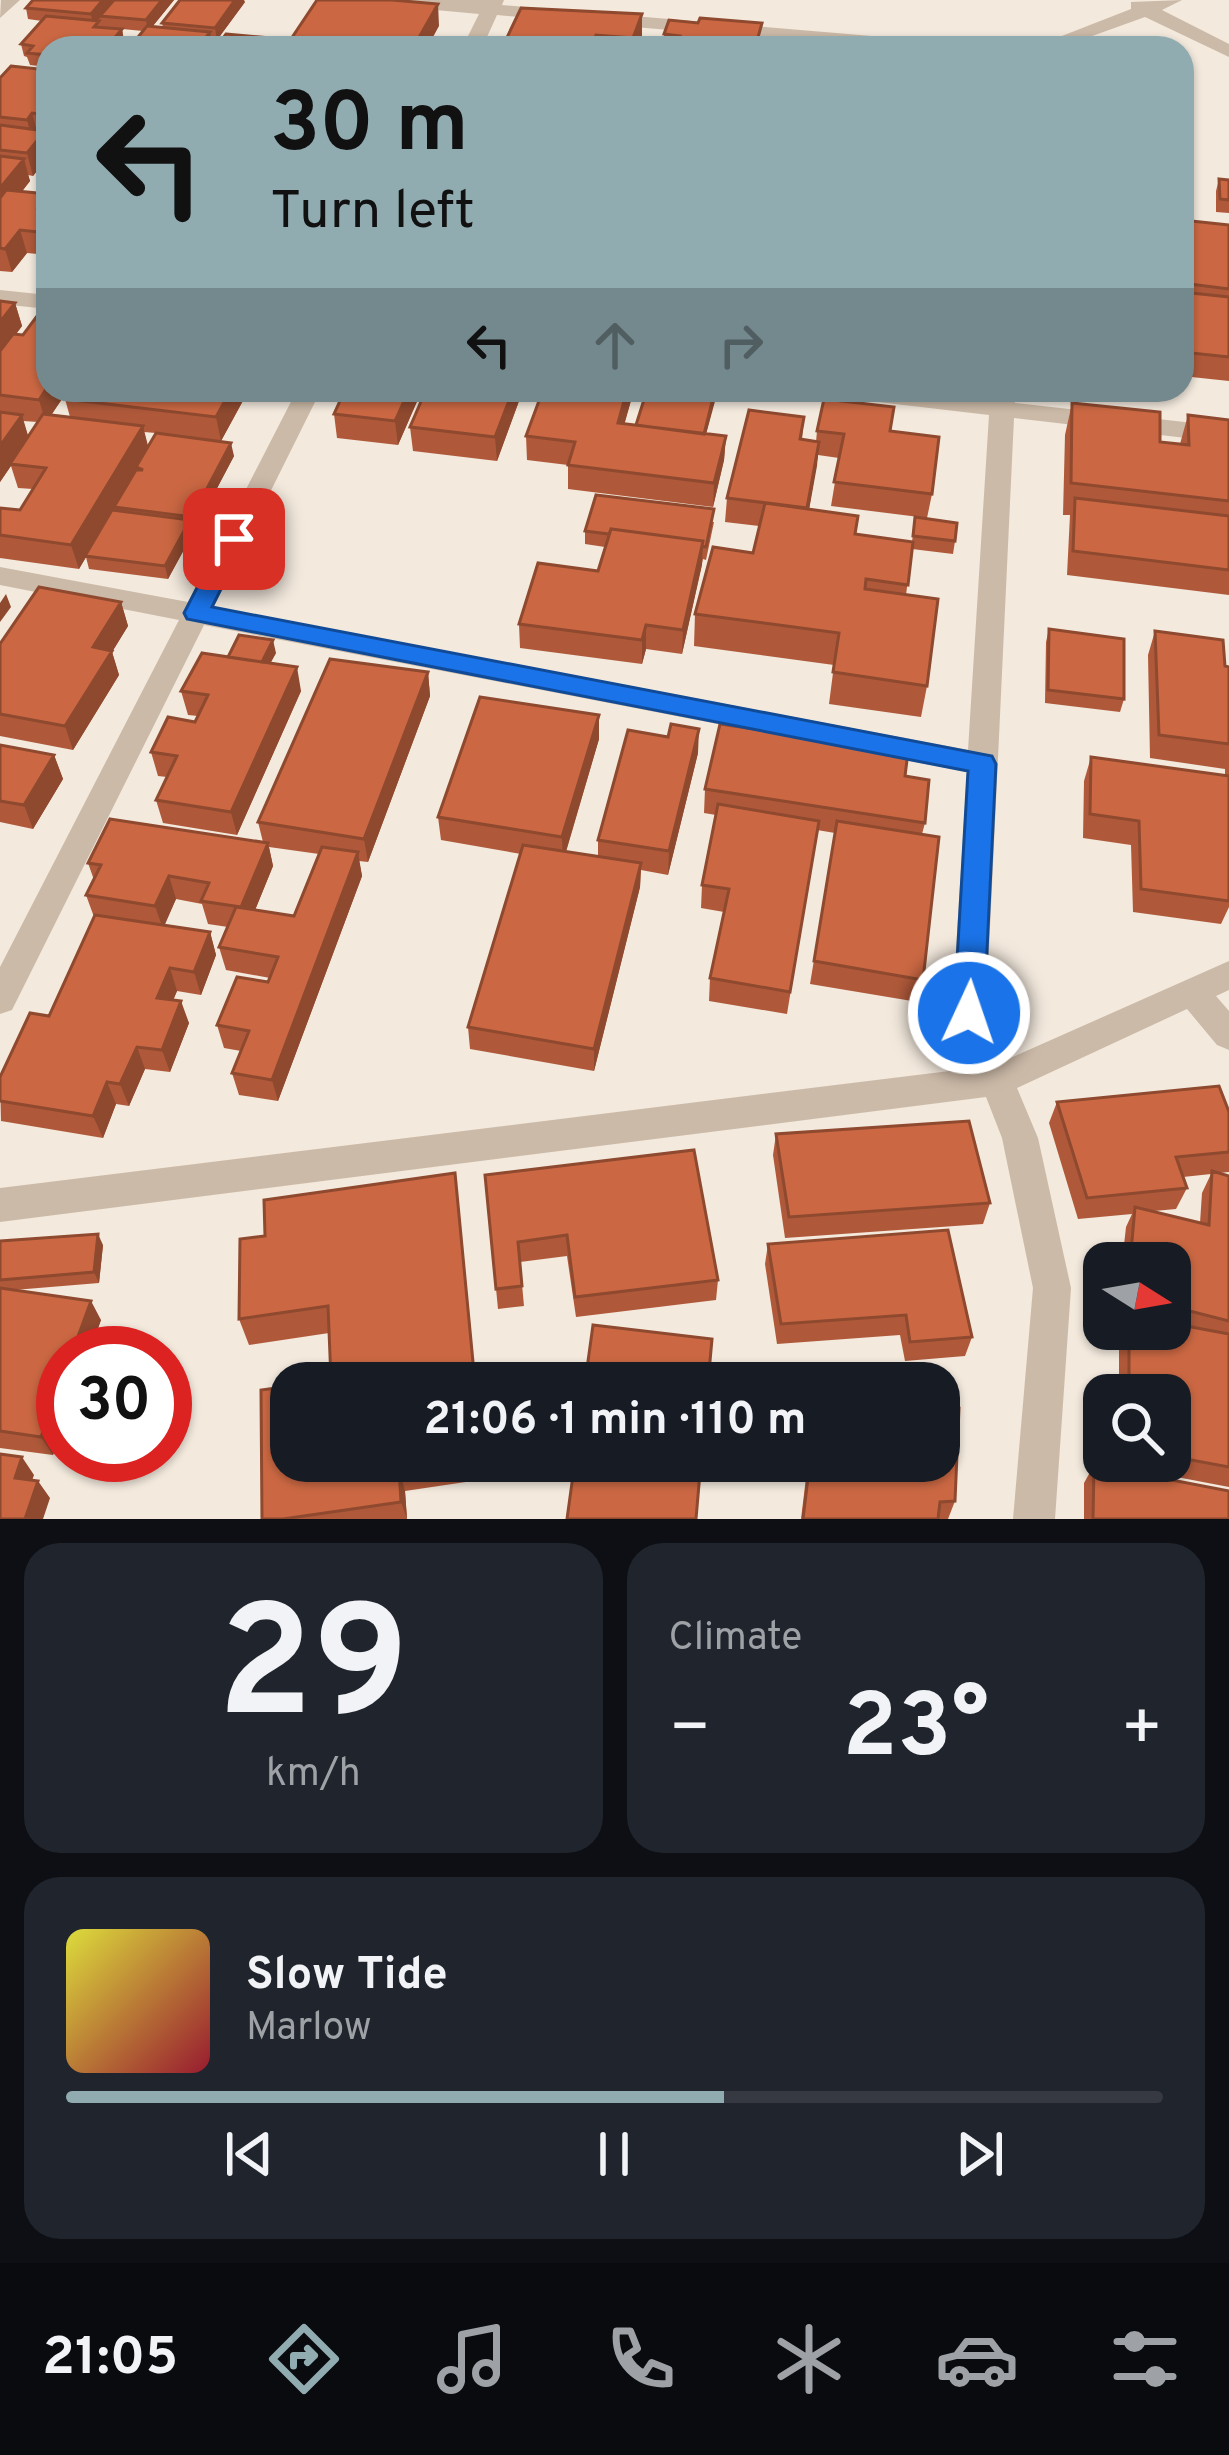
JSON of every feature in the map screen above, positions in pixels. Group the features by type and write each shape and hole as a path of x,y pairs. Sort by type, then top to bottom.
{"street":[{"path":"0,12 11,0"},
{"path":"381,0 493,4 820,36"},
{"path":"1068,36 1136,5 1173,0"},
{"path":"478,36 493,4"},
{"path":"1136,5 1229,51"},
{"path":"0,297 36,301"},
{"path":"0,1000 302,402"},
{"path":"1002,402 969,1013 1020,1138 1052,1288 1034,1519"},
{"path":"1021,402 1229,435"},
{"path":"0,576 982,764"},
{"path":"0,1205 998,1080 1229,975"},
{"path":"1191,990 1229,1034"}],"building":[{"path":"33,0 103,0 91,14 26,8"},
{"path":"114,0 162,0 146,20 100,16"},
{"path":"180,0 235,0 215,28 162,23"},
{"path":"317,0 438,4 420,36 293,36"},
{"path":"521,8 642,14 634,36 508,36"},
{"path":"46,16 99,21 94,27 122,29 116,36 36,36 36,54 27,53 33,46 21,44"},
{"path":"700,18 762,23 758,36 664,34 669,20 698,23"},
{"path":"147,26 210,32 207,36 139,36"},
{"path":"11,66 36,69 36,114 27,120 0,117 0,78"},
{"path":"0,125 36,130 36,142 27,153 0,150"},
{"path":"0,156 24,159 0,188"},
{"path":"1219,179 1229,180 1229,200 1220,199"},
{"path":"6,190 36,193 36,232 20,230 5,249 0,248 0,198"},
{"path":"1194,221 1229,225 1229,289 1194,285"},
{"path":"1194,293 1229,297 1229,357 1194,353"},
{"path":"0,301 15,303 0,322"},
{"path":"36,317 36,400 0,395 0,351 13,334 23,335"},
{"path":"90,402 224,402 216,417"},
{"path":"340,402 404,402 395,421 334,414"},
{"path":"421,402 508,402 495,437 410,427"},
{"path":"539,402 624,402 618,423 726,436 714,483 568,465 575,442 526,436"},
{"path":"643,402 712,402 704,434 636,425"},
{"path":"823,402 894,407 890,431 939,437 932,494 834,482 844,434 817,431"},
{"path":"1072,403 1160,412 1160,442 1189,445 1188,415 1229,420 1229,501 1071,483"},
{"path":"749,410 804,417 800,439 819,442 807,508 727,498"},
{"path":"0,412 22,415 0,446"},
{"path":"43,414 143,426 71,545 0,535 0,508 20,510 46,468 10,464"},
{"path":"156,433 231,443 192,517 114,507 136,470 143,470 136,467"},
{"path":"596,495 714,509 706,547 703,541 611,529 609,534 585,531"},
{"path":"1075,498 1229,516 1229,570 1073,551"},
{"path":"765,503 858,516 855,534 913,542 908,585 866,579 865,589 938,599 927,686 833,672 839,633 695,614 713,547 753,553"},
{"path":"112,510 190,520 165,566 85,556"},
{"path":"915,517 957,523 955,541 913,536"},
{"path":"611,529 703,541 683,630 646,625 642,640 519,624 538,563 598,571"},
{"path":"39,587 121,602 93,647 112,651 65,726 0,714 0,644"},
{"path":"1049,629 1124,639 1124,699 1048,690"},
{"path":"1155,631 1223,640 1225,666 1229,667 1229,744 1159,735"},
{"path":"239,635 273,640 262,662 228,657"},
{"path":"202,653 297,667 231,812 156,800 177,756 151,752 168,717 195,722 208,695 181,691"},
{"path":"330,659 428,672 364,839 258,822"},
{"path":"480,697 599,715 562,837 438,817"},
{"path":"671,724 699,729 669,851 598,840 628,730 668,737"},
{"path":"720,724 908,752 905,776 929,780 925,823 705,789"},
{"path":"0,745 54,755 24,805 0,801"},
{"path":"1091,757 1229,776 1229,901 1141,889 1139,821 1090,814"},
{"path":"718,804 819,821 790,992 710,978 729,889 702,885"},
{"path":"110,819 268,843 241,907 201,901 209,883 169,876 155,906 86,895 101,865 88,863"},
{"path":"837,821 939,837 923,980 814,961"},
{"path":"523,845 641,863 594,1049 468,1027"},
{"path":"322,847 358,852 272,1080 232,1073 249,1031 217,1025 237,977 268,982 278,957 219,947 236,907 294,916"},
{"path":"95,915 210,932 194,972 170,968 157,998 181,1001 162,1050 137,1047 120,1084 107,1082 93,1116 0,1101 0,1077 30,1013 49,1016"},
{"path":"1219,1086 1229,1112 1229,1152 1176,1157 1187,1188 1087,1198 1057,1102"},
{"path":"969,1121 990,1203 789,1217 776,1134"},
{"path":"694,1150 718,1280 575,1297 567,1235 518,1242 522,1286 496,1289 485,1175"},
{"path":"1212,1171 1229,1176 1229,1321 1191,1311 1191,1242 1132,1242 1135,1207 1209,1225"},
{"path":"455,1173 473,1362 330,1362 328,1306 239,1319 240,1239 265,1236 264,1200"},
{"path":"948,1230 972,1337 910,1342 906,1315 781,1324 768,1244"},
{"path":"98,1234 94,1272 0,1280 0,1241"},
{"path":"0,1288 91,1301 82,1326 36,1326 36,1436 0,1431"},
{"path":"593,1325 712,1339 710,1362 588,1362"},
{"path":"1191,1327 1229,1334 1229,1467 1191,1460 1191,1374 1129,1374 1129,1350 1191,1350"},
{"path":"270,1389 270,1482 400,1482 401,1502 262,1519 261,1390"},
{"path":"0,1454 22,1457 15,1478 38,1482 25,1519 0,1519"},
{"path":"572,1482 699,1482 696,1519 567,1519"},
{"path":"807,1482 956,1482 955,1501 940,1502 938,1519 803,1519"},
{"path":"1094,1482 1182,1482 1229,1491 1229,1519 1093,1519"}],"route":[{"path":"234,539 196,613 982,764 969,1013"}]}
